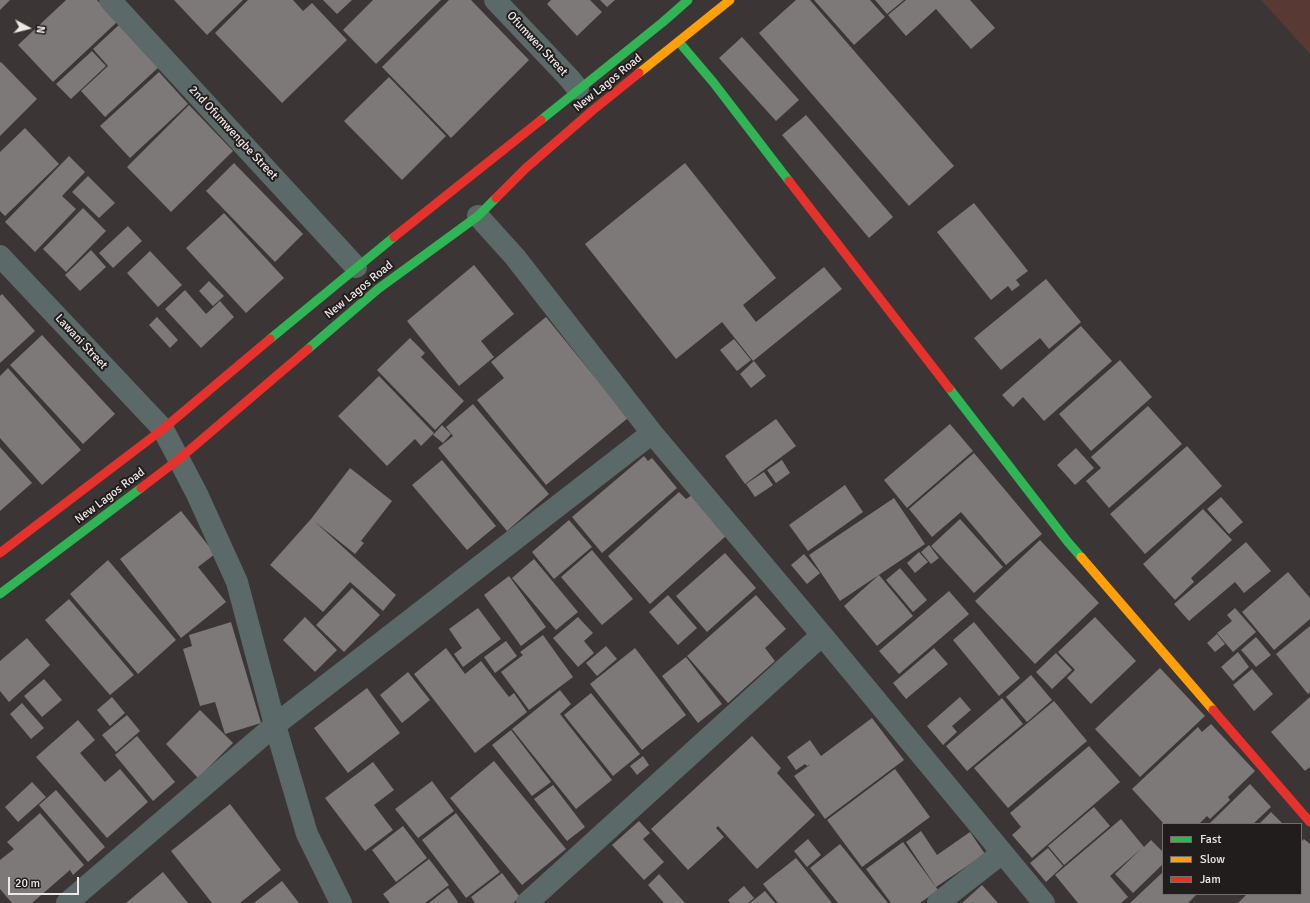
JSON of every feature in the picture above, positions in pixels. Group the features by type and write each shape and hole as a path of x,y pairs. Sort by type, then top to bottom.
{"main road":[{"name":"New Lagos Road","path":"0,553 163,429 356,267 663,22 688,0"},
{"name":"New Lagos Road","path":"0,594 179,459 378,288 478,216 526,168 594,110 730,0"},
{"path":"679,42 714,82 1068,542 1310,822"}],"street":[{"name":"2nd Ofumwengbe Street","path":"110,0 356,267"},
{"name":"Ofumwen Street","path":"496,0 578,89"},
{"path":"478,216 515,257 652,433 1044,903"},
{"name":"Lawani Street","path":"0,256 163,429 179,459 197,494 237,582 275,725 307,834 341,903"},
{"path":"67,903 275,725 652,433"},
{"path":"527,903 822,635"},
{"path":"938,903 1002,853"}],"shaded area":[{"path":"1261,0 1310,0 1310,54"}],"building":[{"path":"0,0 10,0 0,10"},
{"path":"66,0 97,0 117,22 53,82 18,45"},
{"path":"174,0 243,0 207,35"},
{"path":"248,0 293,0 303,11 312,3 347,40 282,103 215,33"},
{"path":"323,0 352,0 337,14"},
{"path":"373,0 441,0 376,64 343,30"},
{"path":"449,0 471,0 529,60 451,138 382,67"},
{"path":"551,0 590,0 602,12 577,36 547,4"},
{"path":"600,0 615,0 607,7"},
{"path":"796,0 810,0 954,166 909,206 759,33"},
{"path":"814,0 870,0 885,17 854,45"},
{"path":"875,0 904,0 887,14"},
{"path":"906,0 970,0 995,28 971,49 936,9 906,36 888,15"},
{"path":"121,23 161,65 105,117 81,91 108,66 93,49"},
{"path":"742,37 799,100 776,121 719,58"},
{"path":"92,51 106,66 71,99 56,84"},
{"path":"1,62 37,99 0,136 0,63"},
{"path":"159,72 188,104 130,158 100,126"},
{"path":"389,77 446,136 402,180 344,121"},
{"path":"189,105 233,151 171,212 127,167"},
{"path":"806,115 893,217 869,238 782,135"},
{"path":"25,128 59,164 5,216 0,211 0,152"},
{"path":"69,156 85,172 62,196 76,209 35,252 5,222"},
{"path":"234,163 303,234 275,262 206,191"},
{"path":"685,163 776,278 743,305 756,322 824,267 842,289 753,361 722,322 676,359 585,244"},
{"path":"88,176 115,203 99,218 72,192"},
{"path":"974,203 1028,271 1016,280 1020,285 1012,291 1008,286 991,300 937,232"},
{"path":"83,208 106,231 66,272 43,249"},
{"path":"224,213 284,278 246,313 186,248"},
{"path":"128,226 142,241 113,268 99,253"},
{"path":"91,250 106,267 80,291 65,275"},
{"path":"150,251 182,285 158,307 127,273"},
{"path":"474,265 514,314 481,341 494,357 459,386 407,321"},
{"path":"1046,279 1081,322 1049,349 1040,338 1001,370 974,338"},
{"path":"209,281 224,296 213,306 199,291"},
{"path":"185,290 206,314 220,301 234,317 201,348 165,309"},
{"path":"2,294 35,331 0,363 0,296"},
{"path":"157,317 178,340 170,348 149,325"},
{"path":"546,317 628,418 546,485 477,400 504,378 491,362"},
{"path":"1081,326 1112,361 1044,421 1023,397 1013,407 1002,395"},
{"path":"42,335 115,414 83,444 10,365"},
{"path":"410,338 425,353 421,357 464,401 435,430 377,370"},
{"path":"734,339 751,360 737,371 720,350"},
{"path":"1120,360 1152,397 1091,451 1059,414"},
{"path":"754,361 766,376 751,388 740,374"},
{"path":"8,368 81,450 42,485 0,438 0,376"},
{"path":"379,376 434,433 421,446 415,439 387,466 338,416"},
{"path":"473,404 549,494 507,531 438,448 453,436 446,427"},
{"path":"1148,406 1182,444 1109,508 1086,481 1101,468 1091,457"},
{"path":"776,419 796,446 745,484 725,456"},
{"path":"950,424 973,451 907,508 884,480"},
{"path":"442,425 451,434 443,443 433,435"},
{"path":"1187,446 1222,486 1145,554 1110,514"},
{"path":"0,447 32,483 0,511"},
{"path":"1076,448 1094,468 1075,485 1057,465"},
{"path":"974,453 1042,534 1006,565 961,512 932,537 909,509"},
{"path":"644,456 648,461 652,458 677,488 602,553 572,517"},
{"path":"442,460 496,526 467,550 412,485"},
{"path":"782,460 790,473 776,483 767,470"},
{"path":"350,468 392,501 361,541 364,543 355,554 314,521 396,595 383,611 350,582 323,612 270,565 311,519"},
{"path":"764,472 773,485 755,497 746,484"},
{"path":"845,485 863,512 808,551 789,525"},
{"path":"679,492 686,499 692,495 727,535 650,604 608,556"},
{"path":"1221,497 1243,522 1229,534 1207,509"},
{"path":"894,498 925,544 840,601 809,555"},
{"path":"1203,509 1232,540 1191,578 1194,582 1175,600 1143,564"},
{"path":"181,511 215,554 198,567 226,602 181,638 120,559"},
{"path":"960,519 1003,567 974,593 931,546"},
{"path":"569,520 592,547 554,579 532,552"},
{"path":"1040,540 1099,603 1035,664 975,601"},
{"path":"1246,542 1271,571 1244,593 1235,582 1189,621 1174,604"},
{"path":"929,545 939,558 931,564 921,552"},
{"path":"592,550 633,599 602,625 561,577"},
{"path":"919,552 928,562 915,573 907,563"},
{"path":"725,553 756,588 707,632 676,596"},
{"path":"804,554 820,573 807,584 791,565"},
{"path":"534,559 578,612 556,630 512,578"},
{"path":"108,560 176,640 138,674 70,594"},
{"path":"900,568 927,600 913,612 886,580"},
{"path":"1288,572 1310,598 1310,619 1274,650 1242,612"},
{"path":"879,575 913,616 877,646 844,606"},
{"path":"509,576 546,627 521,646 484,595"},
{"path":"352,588 380,615 344,652 316,625"},
{"path":"949,591 969,614 899,674 879,651"},
{"path":"668,595 697,628 678,645 649,612"},
{"path":"756,595 786,629 765,648 775,661 728,703 687,656"},
{"path":"69,599 134,675 110,695 45,620"},
{"path":"478,608 501,639 463,667 454,654 462,648 449,629"},
{"path":"1235,608 1256,632 1233,652 1217,633 1232,621 1227,615"},
{"path":"305,617 337,650 315,672 283,640"},
{"path":"578,617 593,633 584,641 594,653 578,667 553,638"},
{"path":"1095,617 1136,661 1091,704 1067,678 1075,670 1058,652"},
{"path":"231,622 261,723 225,734 215,702 200,706 183,649 192,646 189,635"},
{"path":"974,622 1020,678 999,696 953,640"},
{"path":"1310,626 1310,692 1308,694 1276,654"},
{"path":"1217,634 1225,644 1215,652 1207,643"},
{"path":"543,635 573,677 529,710 501,672 523,655 520,652"},
{"path":"1256,637 1271,655 1256,667 1241,650"},
{"path":"27,638 50,665 9,702 0,691 0,661"},
{"path":"506,641 517,656 495,673 484,657"},
{"path":"606,646 617,659 597,676 586,663"},
{"path":"446,648 465,674 481,661 509,697 514,693 527,712 475,753 414,674"},
{"path":"635,648 686,715 642,750 590,684"},
{"path":"934,648 948,664 906,699 893,683"},
{"path":"1238,652 1249,667 1233,681 1221,667"},
{"path":"1056,653 1072,670 1052,689 1036,672"},
{"path":"686,657 722,704 698,723 662,676"},
{"path":"1160,668 1205,716 1140,777 1095,729"},
{"path":"1252,669 1273,694 1254,711 1233,685"},
{"path":"408,672 430,700 402,723 380,695"},
{"path":"1031,675 1052,700 1027,722 1006,697"},
{"path":"44,679 62,700 42,717 24,696"},
{"path":"367,688 400,733 348,773 314,728"},
{"path":"560,690 571,704 560,714 612,780 576,809 512,729"},
{"path":"591,693 640,754 613,776 564,715"},
{"path":"112,697 125,713 110,726 97,710"},
{"path":"960,697 971,710 952,726 957,732 943,745 927,726"},
{"path":"1310,697 1310,767 1305,771 1271,732"},
{"path":"1002,698 1023,724 967,771 946,746"},
{"path":"1054,701 1087,741 1008,808 974,768"},
{"path":"22,703 44,728 31,739 10,714"},
{"path":"200,710 233,743 198,778 166,744"},
{"path":"127,715 140,731 116,752 102,735"},
{"path":"872,718 904,760 825,819 794,776 811,764 807,766 805,764 796,770 787,757 810,740 821,756"},
{"path":"78,720 95,740 80,753 105,782 120,769 148,802 107,838 36,757"},
{"path":"1211,724 1255,771 1228,797 1230,800 1210,819 1207,816 1200,823 1163,823 1132,789 1198,727 1202,732"},
{"path":"511,730 551,782 532,796 492,745"},
{"path":"137,736 175,782 153,801 115,755"},
{"path":"752,736 781,768 777,773 815,815 757,869 718,826 716,828 724,837 688,870 651,829"},
{"path":"1089,746 1120,782 1032,858 1012,835 1021,827 1010,813"},
{"path":"643,756 649,765 637,775 630,766"},
{"path":"494,761 566,849 522,885 450,798"},
{"path":"373,762 394,790 374,805 393,830 365,851 325,798"},
{"path":"895,769 930,817 862,867 827,820"},
{"path":"432,781 454,811 418,838 395,809"},
{"path":"32,782 46,797 18,822 5,807"},
{"path":"1250,784 1271,807 1254,823 1210,823"},
{"path":"553,785 585,827 567,841 534,799"},
{"path":"56,790 105,847 88,862 39,805"},
{"path":"230,804 281,870 240,903 212,903 171,851"},
{"path":"1094,807 1110,826 1064,865 1048,846"},
{"path":"1271,812 1282,823 1260,823"},
{"path":"40,813 84,865 73,875 70,870 32,903 12,903 0,889 0,860 14,849 7,842"},
{"path":"456,813 500,872 466,898 422,840"},
{"path":"1121,819 1144,847 1151,840 1162,851 1162,865 1133,893 1115,874 1142,848 1110,876 1128,897 1121,903 1078,903 1055,875"},
{"path":"639,821 650,833 643,839 664,862 644,880 612,845"},
{"path":"403,826 427,858 396,882 372,850"},
{"path":"921,831 937,855 970,832 985,854 936,887 906,842"},
{"path":"808,839 821,855 807,867 794,851"},
{"path":"1304,839 1310,844 1310,903 1238,903 1246,895 1302,895 1302,841"},
{"path":"903,842 938,890 920,903 891,903 866,869"},
{"path":"840,844 888,903 838,903 810,868"},
{"path":"1048,848 1063,866 1046,882 1030,863"},
{"path":"796,858 832,903 778,903 763,884"},
{"path":"429,859 449,885 425,903 390,903 383,894"},
{"path":"163,872 188,903 126,903"},
{"path":"502,873 520,897 513,903 475,903 471,897"},
{"path":"1162,873 1162,895 1196,895 1188,903 1130,903"},
{"path":"659,874 685,903 664,903 648,885"},
{"path":"282,881 299,903 254,903"},
{"path":"982,885 998,903 962,903"},
{"path":"744,886 754,898 748,903 730,903 728,900"},
{"path":"448,888 458,902 457,903 429,903"},
{"path":"765,891 775,903 750,903"}],"traffic: fast":[{"path":"541,120 663,22 688,0"},
{"path":"679,42 713,82 789,181"},
{"path":"308,349 378,289 478,216 496,198"},
{"path":"270,339 394,237"},
{"path":"949,388 1081,557"},
{"path":"0,594 141,488"}],"traffic: slow":[{"path":"639,73 730,0"},
{"path":"1081,557 1213,710"}],"traffic: jam":[{"path":"496,198 526,168 593,110 639,73"},
{"path":"394,237 541,120"},
{"path":"789,181 949,388"},
{"path":"0,553 163,429 270,339"},
{"path":"141,488 179,459 308,349"},
{"path":"1213,710 1310,822"}]}
